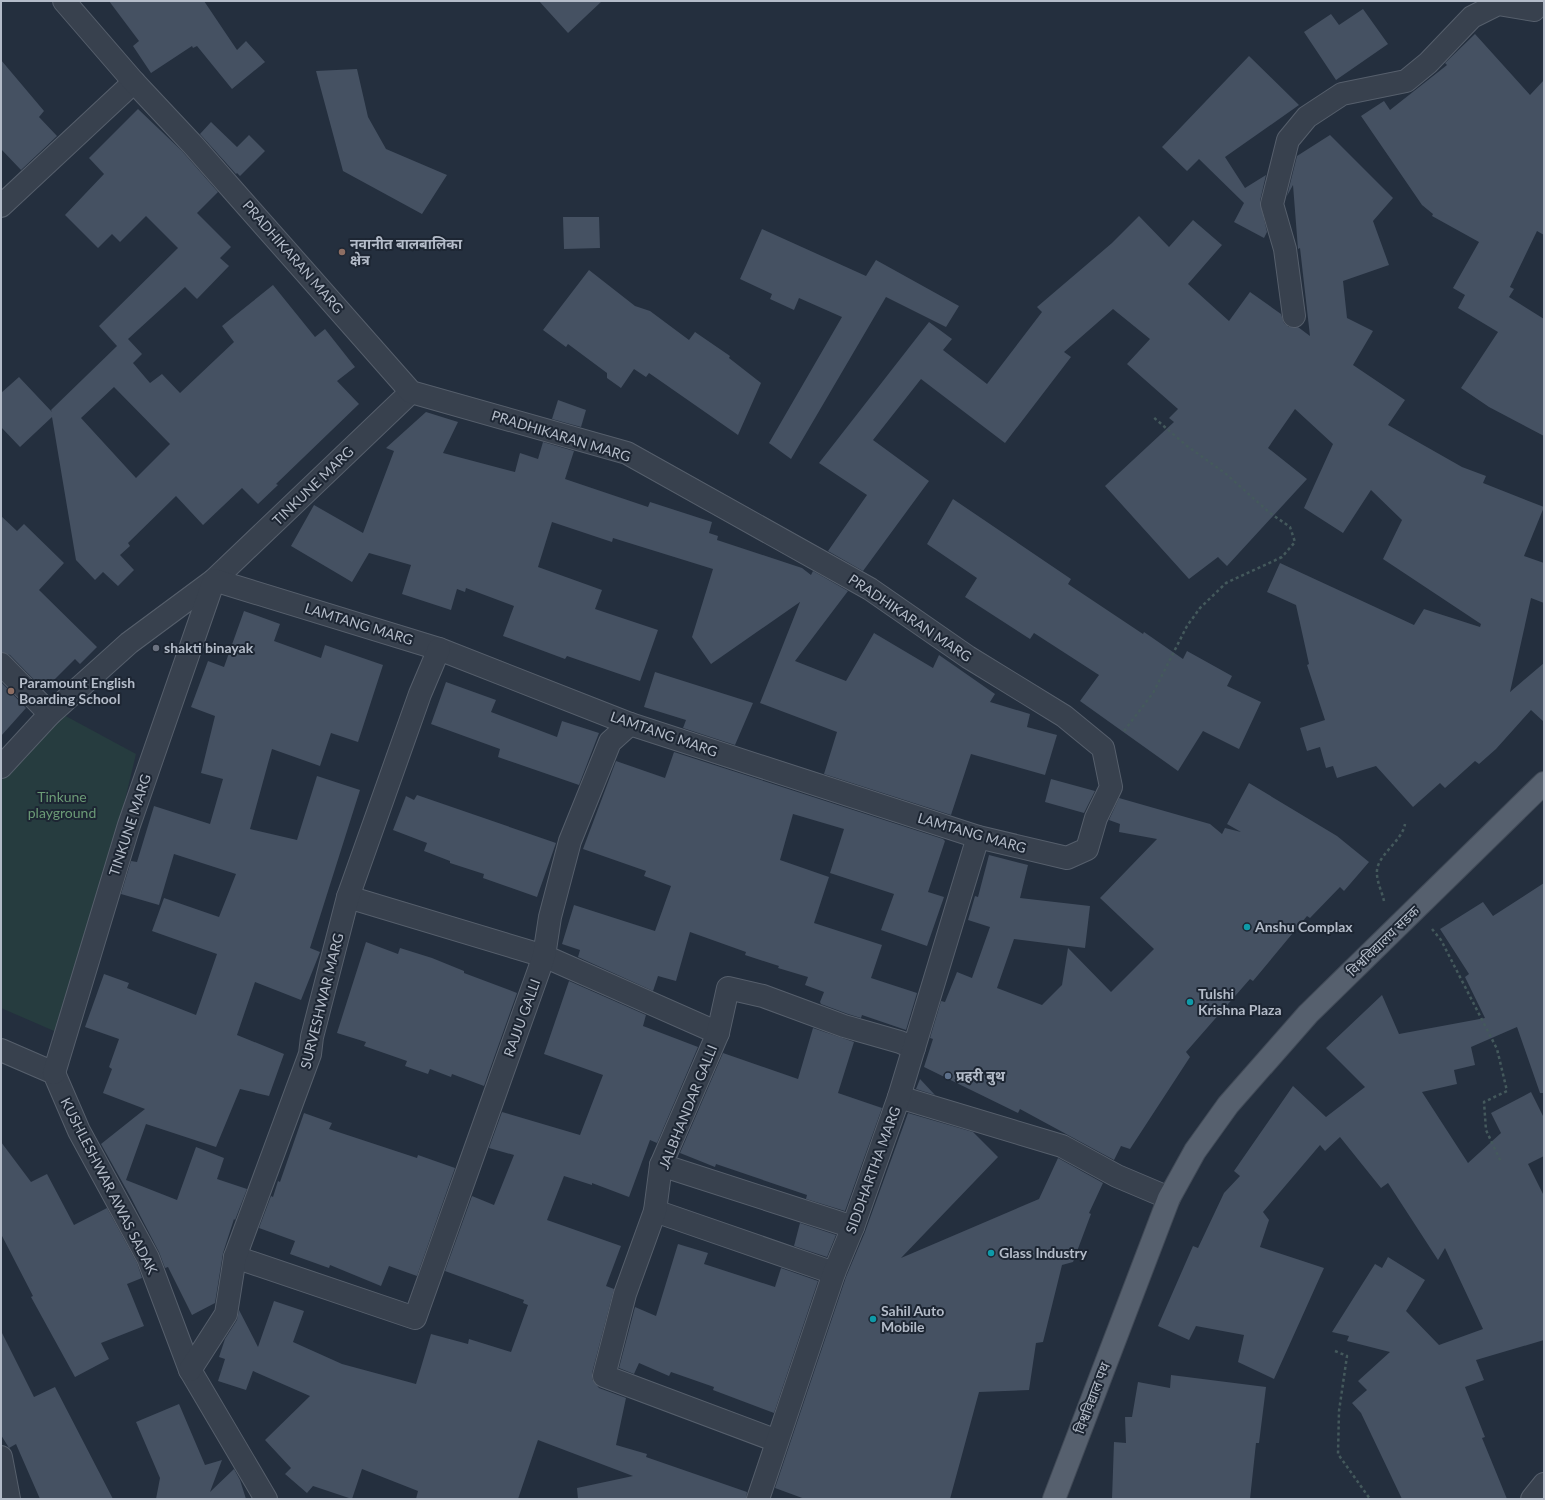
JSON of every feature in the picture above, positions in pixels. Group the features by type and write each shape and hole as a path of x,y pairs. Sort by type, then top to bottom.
{"main road":[{"name":"विश्वविद्यालय सडक","path":"1169,1198 1196,1151 1228,1106 1308,1014 1544,783"},
{"name":"विश्वविद्याल पथ","path":"1054,1499 1169,1198"}],"street":[{"name":"PRADHIKARAN MARG","path":"64,1 134,82 200,152 411,392 627,453 870,589 968,657 1064,716 1104,748"},
{"path":"1294,316 1285,249 1272,204 1288,140 1307,117 1342,94 1406,81 1428,63 1472,16 1498,4 1534,10 1541,1"},
{"path":"1,206 134,82"},
{"name":"TINKUNE MARG","path":"1,767 50,714 129,643 214,580 411,392"},
{"name":"TINKUNE MARG","path":"54,1074 129,825 214,580"},
{"name":"LAMTANG MARG","path":"214,580 439,649 630,724 978,837 1067,858 1087,849 1096,818 1111,787 1104,748"},
{"name":"SURVESHWAR MARG","path":"190,1370 226,1314 235,1257 310,1054 312,1037 348,897 420,694 439,649"},
{"path":"1,664 50,714"},
{"name":"RAJJU GALLI","path":"235,1257 415,1318 544,956 550,917 570,841 610,742 630,724"},
{"name":"SIDDHARTHA MARG","path":"758,1499 834,1273 853,1227 899,1097 978,837"},
{"path":"348,897 544,956 718,1033"},
{"name":"JALBHANDAR GALLI","path":"777,1441 604,1376 625,1294 655,1211 661,1165 718,1033 728,988 763,996 844,1026 900,1042 914,1048"},
{"path":"1,1050 54,1074"},
{"name":"KUSHLESHWAR AWAS SADAK","path":"54,1074 79,1131 148,1258 190,1370 266,1499"},
{"path":"899,1097 1062,1146 1117,1176 1169,1198"},
{"path":"661,1165 853,1227"},
{"path":"655,1211 834,1273"},
{"path":"1,1457 9,1499"},
{"path":"1532,1499 1544,1484"}],"path":[{"path":"1104,748 1113,743 1130,725 1153,693 1187,626 1200,608 1226,583 1282,557 1295,542 1290,527 1270,513 1225,473 1187,446 1152,416"},
{"path":"1398,926 1384,901 1376,873 1381,858 1392,847 1404,830 1406,824"},
{"path":"1433,892 1425,921 1441,940 1470,993 1482,1021 1497,1049 1504,1074 1508,1091 1484,1102 1486,1130 1501,1162"},
{"path":"1335,1351 1348,1356 1339,1411 1338,1454 1370,1499"}],"green space":[{"name":"Tinkune playground","path":"62,714 136,754 68,1037 1,1008 1,781"}],"building":[{"path":"109,1 204,1 237,50 246,41 265,62 232,89 197,46 193,48 192,46 151,73 133,46 139,41"},
{"path":"539,1 602,1 568,33"},
{"path":"1363,9 1388,44 1336,80 1304,32 1331,14 1339,25"},
{"path":"1475,34 1530,95 1544,80 1544,235 1537,231 1510,287 1514,289 1509,297 1544,319 1544,436 1489,407 1461,388 1498,332 1458,308 1465,295 1453,288 1479,242 1432,216 1433,214 1422,205 1361,116 1384,101 1390,110 1447,65 1445,63"},
{"path":"1249,56 1299,105 1225,157 1245,188 1266,175 1260,201 1267,232 1264,238 1234,222 1244,203 1199,159 1187,171 1162,147"},
{"path":"1,60 44,111 39,117 57,136 21,170 1,149"},
{"path":"357,69 368,117 386,149 447,175 422,214 343,171 316,71"},
{"path":"138,109 182,151 218,192 197,213 231,247 220,258 229,266 197,299 185,287 128,339 142,354 133,363 150,383 162,374 180,393 234,342 222,326 273,285 315,337 325,329 355,367 337,381 359,404 276,484 278,485 258,504 242,488 203,525 176,496 128,543 130,546 120,555 134,570 118,586 103,572 95,580 76,560 52,417 20,447 1,427 1,393 19,377 52,412 51,410 117,346 99,326 178,248 146,216 120,242 112,234 98,248 65,215 104,174 89,158","holes":["114,387 170,444 136,478 81,418"]},
{"path":"211,122 237,147 249,135 265,151 240,176 237,173 236,174 200,134"},
{"path":"1330,135 1393,198 1373,221 1389,265 1343,281 1347,318 1373,331 1353,365 1405,400 1388,425 1462,467 1486,476 1483,483 1544,507 1524,556 1544,563 1544,603 1531,598 1510,692 1544,663 1544,722 1531,710 1496,749 1479,764 1475,761 1445,788 1440,783 1413,807 1376,766 1337,778 1333,766 1326,768 1320,747 1307,751 1300,728 1325,720 1307,665 1309,664 1296,605 1267,592 1280,563 1414,625 1424,609 1480,627 1481,624 1383,559 1402,520 1371,490 1343,533 1304,508 1333,444 1295,409 1268,448 1307,479 1227,566 1218,557 1189,579 1105,486 1174,422 1169,418 1178,409 1127,364 1150,339 1113,309 1064,352 1071,357 1005,443 921,379 873,440 929,481 863,571 828,551 867,495 819,463 929,322 952,339 943,350 987,384 1042,312 1037,307 1112,243 1139,216 1169,247 1193,220 1222,245 1188,284 1229,321 1250,292 1281,314 1284,323 1289,327 1298,327 1310,336 1300,248 1298,249 1293,185 1287,196 1297,156"},
{"path":"563,217 599,217 600,248 564,249"},
{"path":"762,229 866,276 876,260 959,306 946,327 886,297 791,459 769,443 842,317 799,298 794,310 770,299 772,294 740,279"},
{"path":"589,270 635,306 650,311 689,340 695,332 730,356 729,358 761,383 738,435 649,373 646,377 634,369 621,388 607,378 607,373 568,344 566,347 543,330"},
{"path":"558,400 586,410 581,427 552,419"},
{"path":"426,412 458,422 443,453 515,472 520,453 538,459 543,442 574,451 565,479 648,507 650,502 712,522 709,533 718,536 717,540 802,568 811,575 813,571 848,591 795,661 846,681 874,633 933,668 939,655 995,694 990,702 1030,714 1027,727 1057,735 1045,775 971,754 951,815 824,774 837,732 760,703 800,602 711,664 692,637 713,569 613,538 612,542 552,522 538,567 602,590 595,609 658,630 640,681 567,656 565,659 503,636 514,606 466,588 465,592 457,589 451,610 402,594 411,565 369,553 352,582 291,546 314,505 363,533 394,451 386,448"},
{"path":"953,499 1071,579 1068,584 1143,634 1144,632 1183,659 1187,651 1232,676 1227,686 1261,702 1239,749 1203,731 1178,771 1080,701 1099,675 1034,633 1030,639 965,597 977,578 927,544"},
{"path":"1,516 17,531 24,524 64,563 39,590 97,647 80,664 75,659 44,690 10,655 1,652"},
{"path":"244,611 280,624 274,641 321,658 325,645 383,665 358,742 331,733 320,766 272,749 250,829 297,840 317,776 360,790 310,948 320,952 301,1000 255,982 237,1035 284,1054 269,1096 240,1089 216,1147 146,1124 126,1180 177,1200 196,1147 224,1158 217,1179 247,1189 235,1220 234,1219 223,1253 215,1303 192,1315 168,1267 165,1268 159,1252 101,1144 145,1109 103,1093 112,1069 109,1067 119,1039 85,1027 104,974 129,983 127,988 196,1015 217,954 152,931 164,898 219,917 236,874 174,854 159,905 121,894 131,861 137,862 154,806 210,824 223,779 201,773 215,716 191,707 208,661 224,667"},
{"path":"655,672 753,703 735,745 683,728 686,720 644,707"},
{"path":"1,682 26,708 1,736"},
{"path":"446,682 496,700 491,712 557,737 562,721 599,733 579,785 498,757 500,749 431,724"},
{"path":"674,752 943,839 945,841 928,892 944,897 927,946 881,930 894,894 830,873 844,829 793,814 780,860 829,877 814,923 882,945 871,978 917,993 906,1030 862,1015 861,1018 821,1004 820,1002 824,992 805,985 808,977 778,968 779,966 745,955 746,952 690,932 676,981 658,976 653,991 578,957 580,950 562,944 574,905 655,931 671,886 644,876 646,871 583,849 616,761 665,778"},
{"path":"1051,779 1095,791 1084,813 1045,802"},
{"path":"1249,783 1337,836 1369,862 1344,891 1340,887 1310,918 1307,916 1253,981 1250,979 1186,1052 1190,1057 1130,1149 1121,1146 1114,1160 1020,1109 1018,1113 924,1067 933,1039 930,1038 941,1001 945,1002 957,972 972,978 990,927 968,920 975,896 978,897 989,855 1028,865 1020,898 1090,906 1085,948 1014,939 997,988 1042,1005 1062,985 1068,948 1111,992 1154,949 1100,898 1157,839 1119,832 1120,824 1109,820 1119,798 1210,824 1222,834 1225,828 1241,832 1227,824"},
{"path":"417,795 556,843 537,897 483,878 484,874 450,863 450,861 424,851 427,843 393,830 406,796 414,800"},
{"path":"1544,883 1544,1093 1540,1093 1517,1027 1471,1047 1475,1065 1454,1070 1457,1084 1422,1092 1468,1163 1501,1133 1491,1113 1531,1092 1544,1118 1544,1156 1528,1164 1544,1196 1544,1340 1476,1360 1484,1380 1465,1387 1485,1437 1482,1438 1507,1499 1402,1499 1361,1413 1352,1403 1367,1390 1358,1381 1390,1352 1347,1341 1349,1336 1332,1332 1375,1264 1382,1268 1388,1257 1425,1280 1406,1311 1439,1345 1483,1329 1445,1248 1438,1260 1388,1183 1381,1188 1340,1137 1325,1151 1320,1145 1263,1212 1269,1220 1260,1247 1324,1268 1274,1379 1238,1362 1244,1335 1196,1326 1189,1340 1158,1326 1193,1246 1198,1248 1224,1193 1240,1176 1234,1171 1293,1086 1326,1117 1365,1087 1326,1048 1382,995 1399,1034 1485,1018 1465,977 1469,974 1440,929 1483,902 1493,916"},
{"path":"366,942 398,954 400,948 432,958 464,971 464,973 517,993 484,1086 452,1074 451,1077 430,1069 428,1074 405,1066 407,1061 364,1046 366,1042 337,1033"},
{"path":"569,981 646,1015 643,1026 698,1047 657,1143 650,1140 629,1197 592,1183 592,1185 564,1176 547,1220 621,1246 606,1286 614,1289 592,1373 592,1379 599,1388 626,1398 616,1445 647,1454 646,1457 747,1492 746,1499 578,1499 577,1488 633,1476 538,1440 518,1499 416,1499 418,1491 362,1469 352,1499 313,1486 307,1493 285,1474 291,1468 265,1440 310,1396 253,1371 246,1390 218,1381 225,1359 219,1357 225,1339 237,1320 239,1310 258,1347 274,1301 304,1311 293,1342 342,1364 416,1384 431,1334 468,1344 469,1339 511,1352 528,1305 523,1303 524,1300 445,1271 472,1196 494,1205 514,1155 489,1148 502,1112 580,1135 603,1075 544,1054"},
{"path":"813,1028 854,1042 838,1093 882,1108 845,1211 806,1199 807,1195 716,1164 715,1167 680,1153 723,1053 798,1079"},
{"path":"920,1079 935,1095 916,1089"},
{"path":"304,1113 332,1123 329,1129 417,1158 418,1155 455,1168 417,1276 389,1266 381,1286 330,1265 329,1268 290,1254 295,1241 259,1228 271,1196 273,1197 278,1181 280,1182"},
{"path":"908,1113 973,1132 998,1157 901,1258 1039,1199 1058,1158 1103,1183 1089,1213 1091,1214 1073,1262 1062,1265 1043,1342 1036,1343 1029,1390 979,1392 950,1499 805,1499 775,1488 846,1277 865,1232"},
{"path":"1,1142 31,1182 47,1174 74,1225 107,1208 137,1263 142,1278 127,1284 144,1326 101,1343 109,1359 75,1377 31,1297 33,1296 1,1234"},
{"path":"800,1223 836,1235 827,1257 794,1246"},
{"path":"678,1244 708,1253 704,1264 775,1287 781,1268 818,1281 774,1413 713,1390 714,1387 671,1372 669,1376 639,1363 634,1374 619,1368 635,1307 656,1316"},
{"path":"1,1331 34,1397 55,1387 113,1499 40,1499 16,1444 9,1448 1,1435"},
{"path":"1171,1375 1266,1387 1259,1443 1256,1443 1250,1499 1112,1499 1114,1442 1126,1443 1125,1417 1132,1417 1138,1382 1170,1388"},
{"path":"179,1404 205,1465 222,1460 210,1492 234,1469 240,1480 246,1499 156,1499 160,1478 136,1422"}],"place":[{"name":"नवानीत बालबालिका क्षेत्र","path":"342,252"},
{"name":"shakti binayak","path":"156,648"},
{"name":"Paramount English Boarding School","path":"11,691"},
{"name":"Anshu Complax","path":"1247,927"},
{"name":"Tulshi Krishna Plaza","path":"1190,1002"},
{"name":"प्रहरी बुथ","path":"948,1076"},
{"name":"Glass Industry","path":"991,1253"},
{"name":"Sahil Auto Mobile","path":"873,1319"}]}
